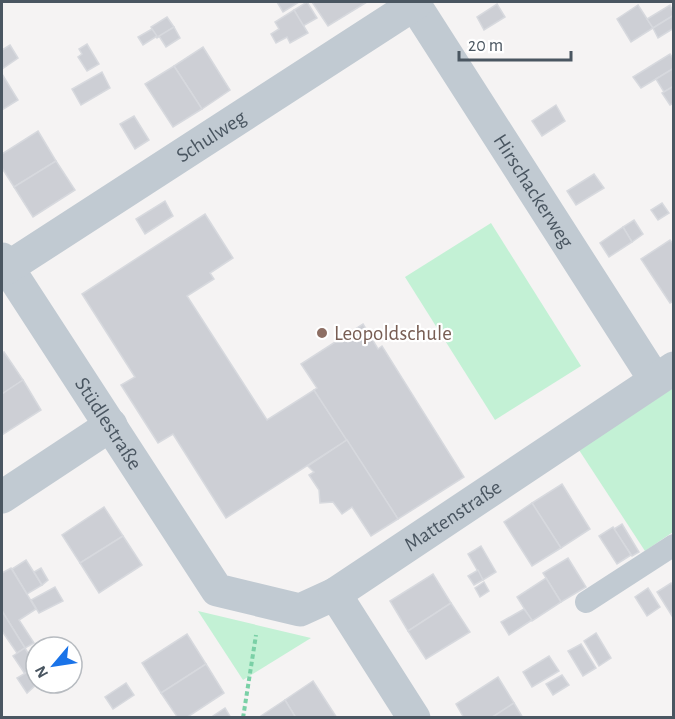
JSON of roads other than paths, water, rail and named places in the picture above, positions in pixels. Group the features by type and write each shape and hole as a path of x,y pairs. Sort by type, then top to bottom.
{"street":[{"name":"Schulweg","path":"4,263 414,3"},
{"name":"Hirschackerweg","path":"414,3 664,374"},
{"name":"Stüdlestraße","path":"4,263 218,590"},
{"name":"Mattenstraße","path":"218,590 300,610 335,594 664,374"},
{"path":"2,497 111,425"},
{"path":"335,594 414,717"}],"lane":[{"path":"585,602 674,544"}],"place":[{"name":"Leopoldschule","path":"322,333"}]}
